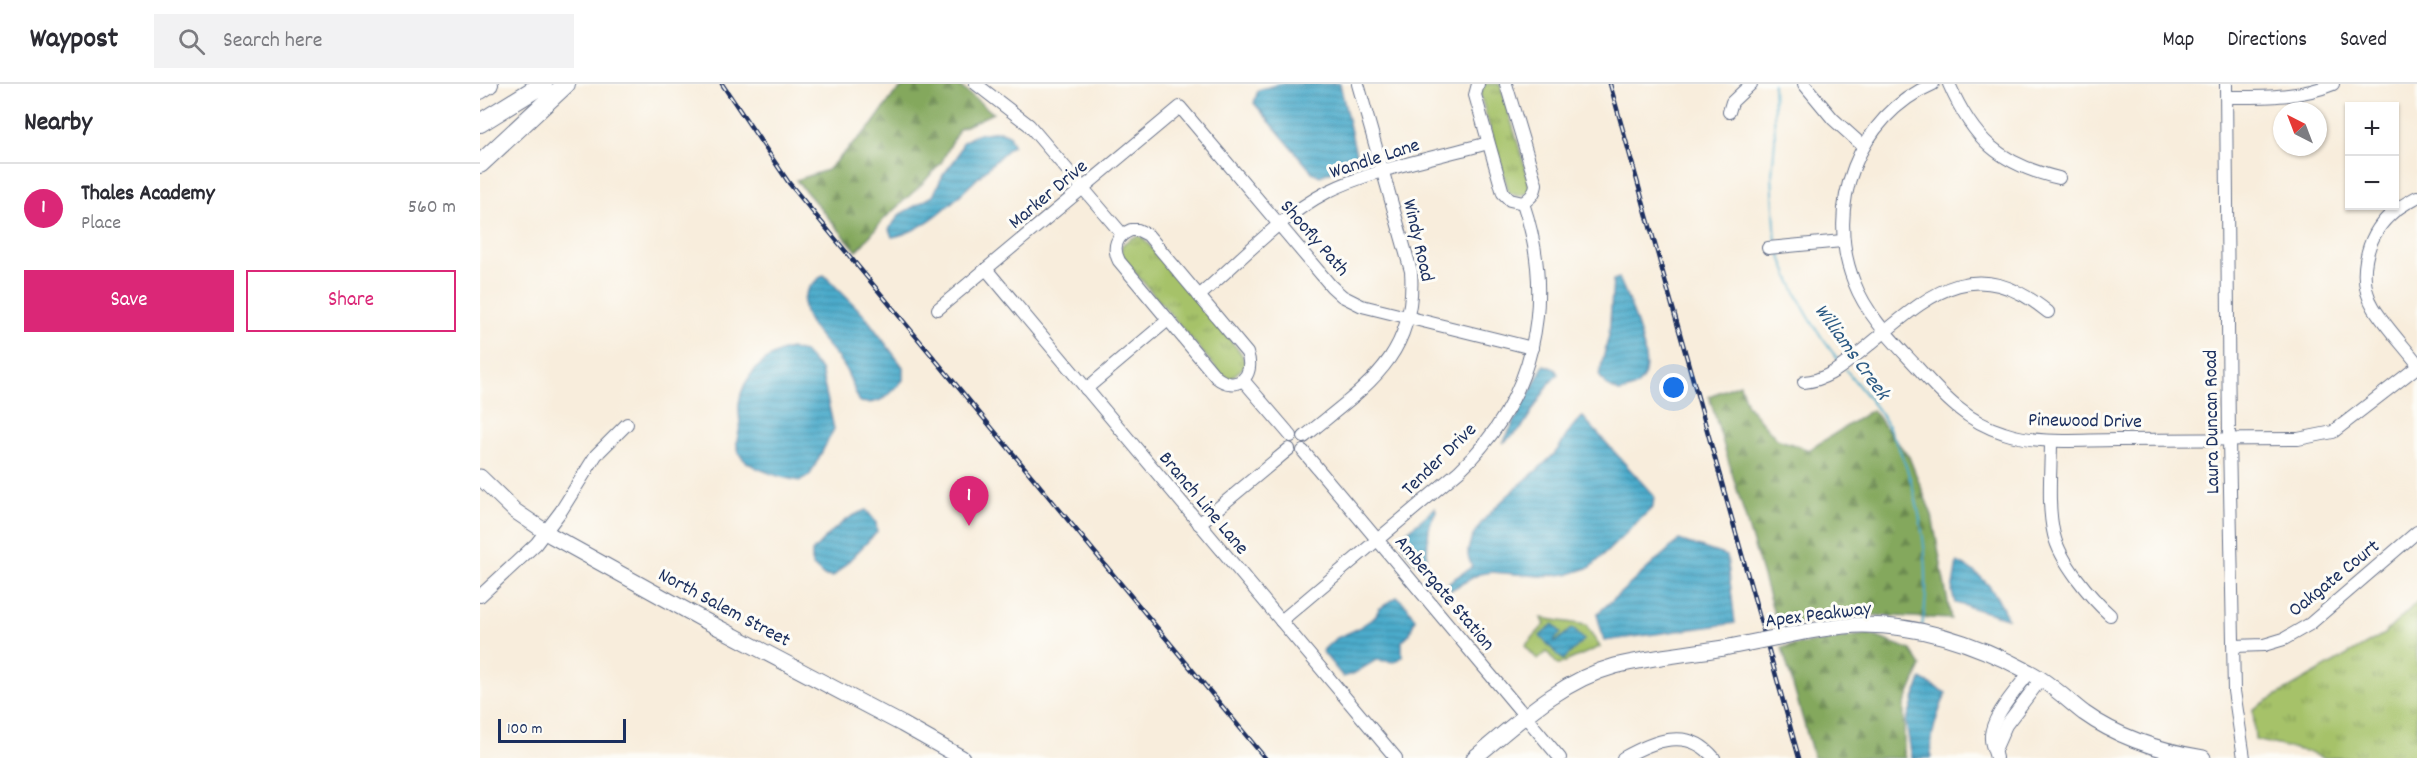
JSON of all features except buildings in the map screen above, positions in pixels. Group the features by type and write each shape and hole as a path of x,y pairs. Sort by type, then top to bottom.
{"highway":[{"path":"480,90 489,84"},
{"path":"480,123 543,84"},
{"path":"480,164 566,84"}],"main road":[{"name":"North Salem Street","path":"480,477 515,511 545,532 962,758"},
{"name":"Apex Peakway","path":"1474,758 1525,716 1564,688 1612,668 1804,632 1852,626 1901,628 1976,646 2035,675 2086,714 2111,729 2146,744 2203,758"}],"street":[{"path":"976,84 1029,125 1122,234"},
{"name":"Windy Road","path":"1297,437 1381,371 1399,346 1410,317 1413,295 1412,271 1358,84"},
{"path":"1478,84 1475,95 1503,193 1510,200 1523,203 1531,197 1536,184 1506,84"},
{"path":"1729,112 1732,102 1751,84"},
{"path":"1804,84 1833,119 1863,146"},
{"name":"Pinewood Drive","path":"1933,84 1913,94 1889,112 1863,146 1846,191 1842,241 1854,284 1868,310 1885,332 1950,402 1974,420 2003,433 2051,441 2298,439 2333,432 2417,365"},
{"path":"1949,84 1965,117 1988,145 2022,167 2059,178"},
{"name":"Laura Duncan Road","path":"2226,84 2229,439 2235,707 2244,758"},
{"path":"2227,97 2261,97 2307,92 2333,84"},
{"name":"Marker Drive","path":"938,309 1180,107"},
{"name":"Shoofly Path","path":"1180,107 1279,226 1342,296 1362,306 1532,348"},
{"name":"Wandle Lane","path":"1199,296 1279,226 1328,192 1383,172 1488,143"},
{"path":"2417,197 2401,206 2379,227 2368,253 2364,273 2368,294 2374,308 2417,365"},
{"name":"Tender Drive","path":"1281,621 1460,471 1483,446 1511,404 1532,348 1539,310 1538,277 1532,232 1523,203"},
{"path":"1138,230 1148,235 1247,353 1250,363 1249,372 1243,380 1236,384 1228,384 1216,377 1119,261 1115,249 1122,234 1138,230"},
{"path":"1767,248 1842,241"},
{"name":"Branch Line Lane","path":"986,269 1396,758"},
{"path":"1804,382 1820,381 1942,289 1971,283 1994,284 2013,289 2048,312"},
{"path":"1086,389 1168,320"},
{"path":"1243,380 1297,437 1306,443 1303,451 1294,453 1287,444 1297,437"},
{"path":"480,596 530,550 545,532 596,456 627,424"},
{"path":"2051,441 2052,524 2056,543 2096,602 2110,615"},
{"path":"1199,525 1289,449"},
{"name":"Ambergate Station","path":"1303,451 1560,758"},
{"name":"Oakgate Court","path":"2234,646 2264,645 2284,639 2310,624 2417,532"},
{"path":"1995,754 1990,740 1994,726 2003,709 2035,675"},
{"path":"1623,758 1658,741 1676,739 1699,746 1714,758"}],"green space":[{"path":"907,84 957,84 993,113 959,129 941,163 884,219 857,251 796,180 827,170 872,125 894,94"},
{"path":"1485,84 1500,84 1531,187 1528,193 1518,196 1509,193 1480,94"},
{"path":"1139,236 1241,353 1246,365 1230,379 1221,374 1126,262 1121,253 1122,245 1131,238"},
{"path":"1740,384 1747,405 1777,439 1809,450 1872,410 1909,457 1932,515 1951,619 1847,614 1778,627 1709,396"},
{"path":"2417,602 2417,758 2324,758 2255,740 2253,709 2384,634"},
{"path":"1541,618 1586,625 1600,647 1558,665 1547,652 1538,660 1525,646 1545,624"},
{"path":"1869,634 1911,650 1921,666 1904,706 1906,758 1814,758 1782,647"}],"water":[{"path":"1279,84 1340,84 1356,154 1350,164 1320,176 1312,172 1254,103 1258,90"},
{"path":"999,131 1009,135 1013,145 956,199 925,224 892,237 889,229 900,214 933,196 943,175 957,157 963,142 977,134"},
{"path":"824,275 865,316 903,367 903,380 884,398 867,403 860,402 843,365 808,320 804,309 804,298 811,286"},
{"path":"1619,278 1643,343 1645,369 1643,378 1636,387 1619,392 1606,385 1599,375 1609,335 1613,280"},
{"path":"790,349 804,352 821,370 834,429 810,475 800,481 757,468 743,458 737,446 740,426 739,403 745,384 764,362"},
{"path":"1544,365 1555,369 1558,374 1549,384 1521,429 1503,443"},
{"path":"1583,417 1654,496 1653,507 1591,567 1569,574 1540,576 1492,572 1479,574 1449,591 1449,582 1472,567 1468,554 1478,527 1503,500 1555,453 1571,429"},
{"path":"1435,508 1423,570 1405,550 1402,536"},
{"path":"866,510 876,522 877,532 833,577 824,576 812,565 812,552 843,522"},
{"path":"1679,540 1727,556 1735,623 1604,641 1597,614"},
{"path":"1957,562 1982,578 1998,600 2007,618 1955,603 1952,592"},
{"path":"1397,597 1407,606 1415,619 1410,633 1402,641 1402,657 1395,662 1376,660 1353,674 1343,677 1322,651 1335,639 1357,629 1375,617 1379,609"},
{"path":"1553,624 1561,633 1554,640 1556,642 1572,628 1584,640 1563,660 1540,636"},
{"path":"1921,679 1946,693 1933,733 1931,758 1912,758 1906,722"}],"waterway":[{"name":"Williams Creek","path":"1773,84 1775,140 1772,175 1776,243"},
{"name":"Williams Creek","path":"1779,251 1805,310 1821,337 1841,363"},
{"name":"Williams Creek","path":"1846,370 1884,419 1908,471 1921,523 1924,550 1926,577 1922,626"}],"railway":[{"path":"722,84 789,183 1265,758"},
{"path":"1610,84 1799,758"}],"place":[{"name":"Thales Academy","path":"969,526"}]}
